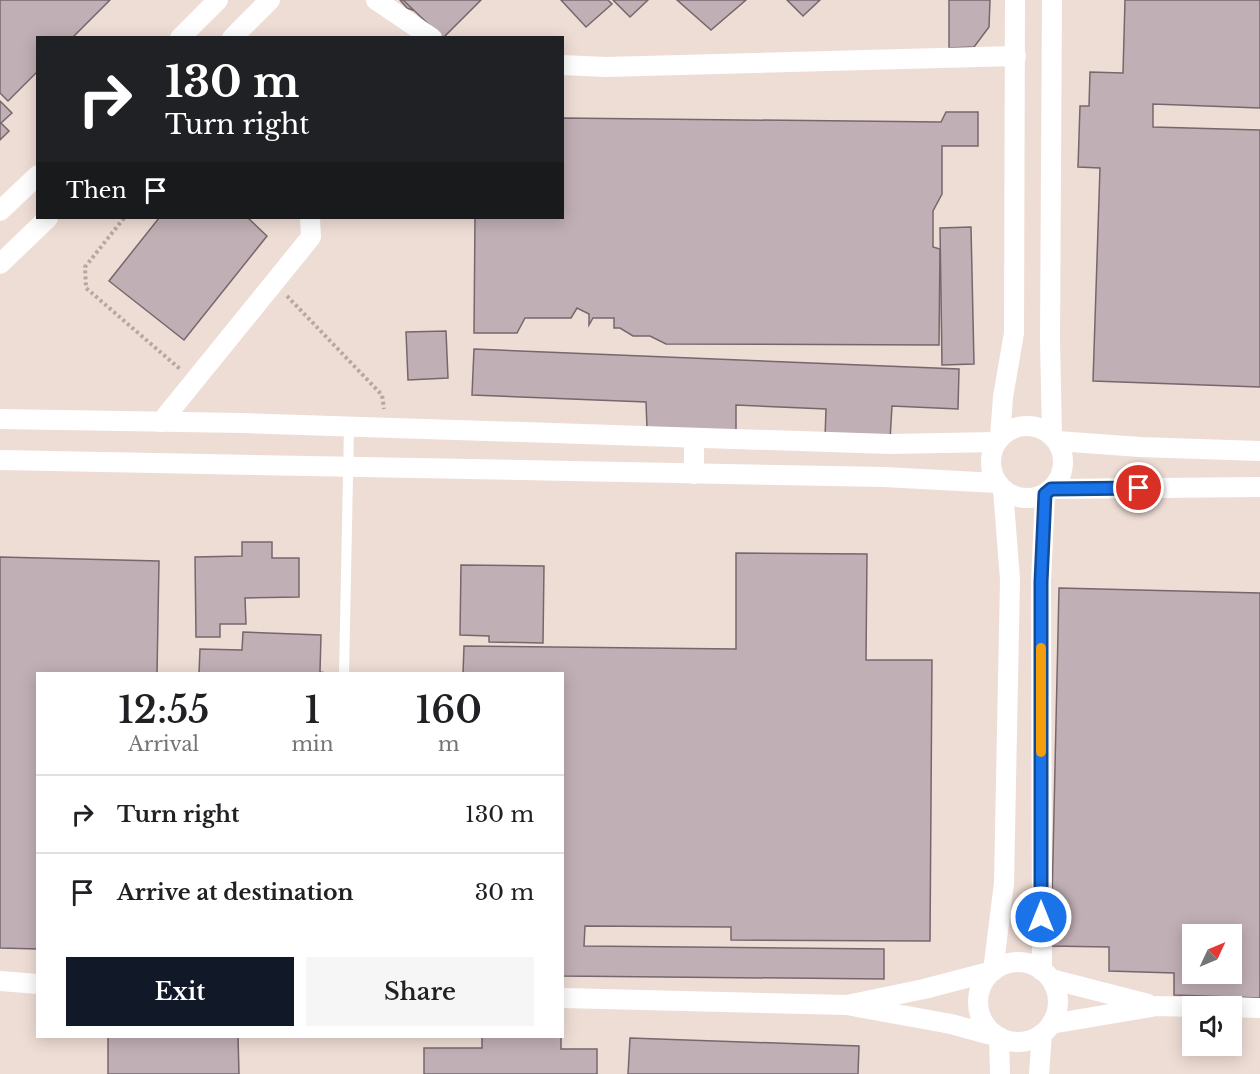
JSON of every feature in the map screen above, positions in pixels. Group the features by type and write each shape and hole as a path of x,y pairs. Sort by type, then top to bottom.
{"street":[{"path":"182,36 218,0"},
{"path":"234,36 270,0"},
{"path":"376,0 429,36"},
{"path":"1000,1074 999,1037 988,1028 981,1016 978,1001 981,987 993,970 1005,871 1010,579 1000,486 990,459 998,440 1014,333 1015,0"},
{"path":"564,998 847,1005 951,1024 1019,1041 1032,1039 1046,1029 1057,1012 1058,1000 1046,975 1041,582 1048,492 1058,482 1063,461 1054,439 1050,340 1052,0"},
{"path":"564,65 606,68 1016,56"},
{"path":"0,211 36,177"},
{"path":"0,264 47,219"},
{"path":"161,422 311,237 310,219"},
{"path":"0,419 349,426 890,444 998,440 1020,426 1032,426 1054,439 1140,447 1260,451"},
{"path":"694,438 694,474"},
{"path":"0,460 884,477 1000,486 1024,498 1048,492 1260,487"},
{"path":"847,1005 924,989 993,970 1013,962 1024,962 1046,975 1157,1006"},
{"path":"3,984 36,984"},
{"path":"1046,1029 1157,1006 1182,1007"},
{"path":"1242,1007 1260,1008"},
{"path":"1039,1074 1046,1029"}],"lane":[{"path":"344,672 349,426"}],"path":[{"path":"123,219 85,267 86,288 194,381"},
{"path":"274,283 382,395 387,428"}],"building":[{"path":"0,0 110,0 74,36 36,36 36,73 8,101 0,93"},
{"path":"400,0 477,0 452,24 407,8"},
{"path":"403,0 481,0 445,36 441,36"},
{"path":"561,0 608,0 612,4 586,27"},
{"path":"613,0 648,0 630,17"},
{"path":"677,0 746,0 711,30"},
{"path":"787,0 820,0 803,16"},
{"path":"949,0 990,0 989,27 974,47 949,48"},
{"path":"1125,0 1260,0 1260,108 1153,104 1153,127 1260,130 1260,387 1093,381 1100,168 1078,167 1080,106 1089,106 1090,72 1123,73"},
{"path":"0,101 12,113 1,123 9,131 0,140"},
{"path":"946,112 978,112 978,146 942,146 942,194 933,211 933,247 940,249 939,345 666,344 650,336 633,336 620,328 614,328 614,318 593,318 589,325 589,314 577,308 571,318 525,318 517,333 474,333 475,219 564,219 564,118 941,122"},
{"path":"158,219 249,219 267,236 184,340 109,281"},
{"path":"971,227 974,364 942,365 940,228"},
{"path":"446,331 448,378 408,380 406,332"},
{"path":"474,349 959,369 958,409 892,406 890,440 825,438 826,409 736,405 736,432 647,428 646,402 472,395"},
{"path":"242,542 272,542 272,558 299,558 299,597 245,598 246,624 220,624 220,637 196,637 195,557 242,556"},
{"path":"736,553 867,554 866,660 932,660 930,941 731,940 731,927 585,926 584,946 884,949 884,979 564,976 564,672 463,672 464,646 736,649"},
{"path":"0,557 159,561 157,672 36,672 36,949 0,948"},
{"path":"461,565 544,566 543,643 489,642 489,636 460,635"},
{"path":"1059,588 1260,593 1260,998 1174,995 1174,973 1109,971 1109,947 1051,946"},
{"path":"243,632 321,635 320,672 199,672 200,649 242,650"},
{"path":"108,1038 238,1038 239,1074 108,1074"},
{"path":"482,1038 561,1038 561,1049 597,1049 597,1074 424,1074 424,1048 482,1048"},
{"path":"630,1038 859,1046 858,1074 628,1074"}],"slow traffic":[{"path":"1041,648 1041,752"}],"route":[{"path":"1041,917 1041,582 1045,494 1051,489 1139,488"}]}
